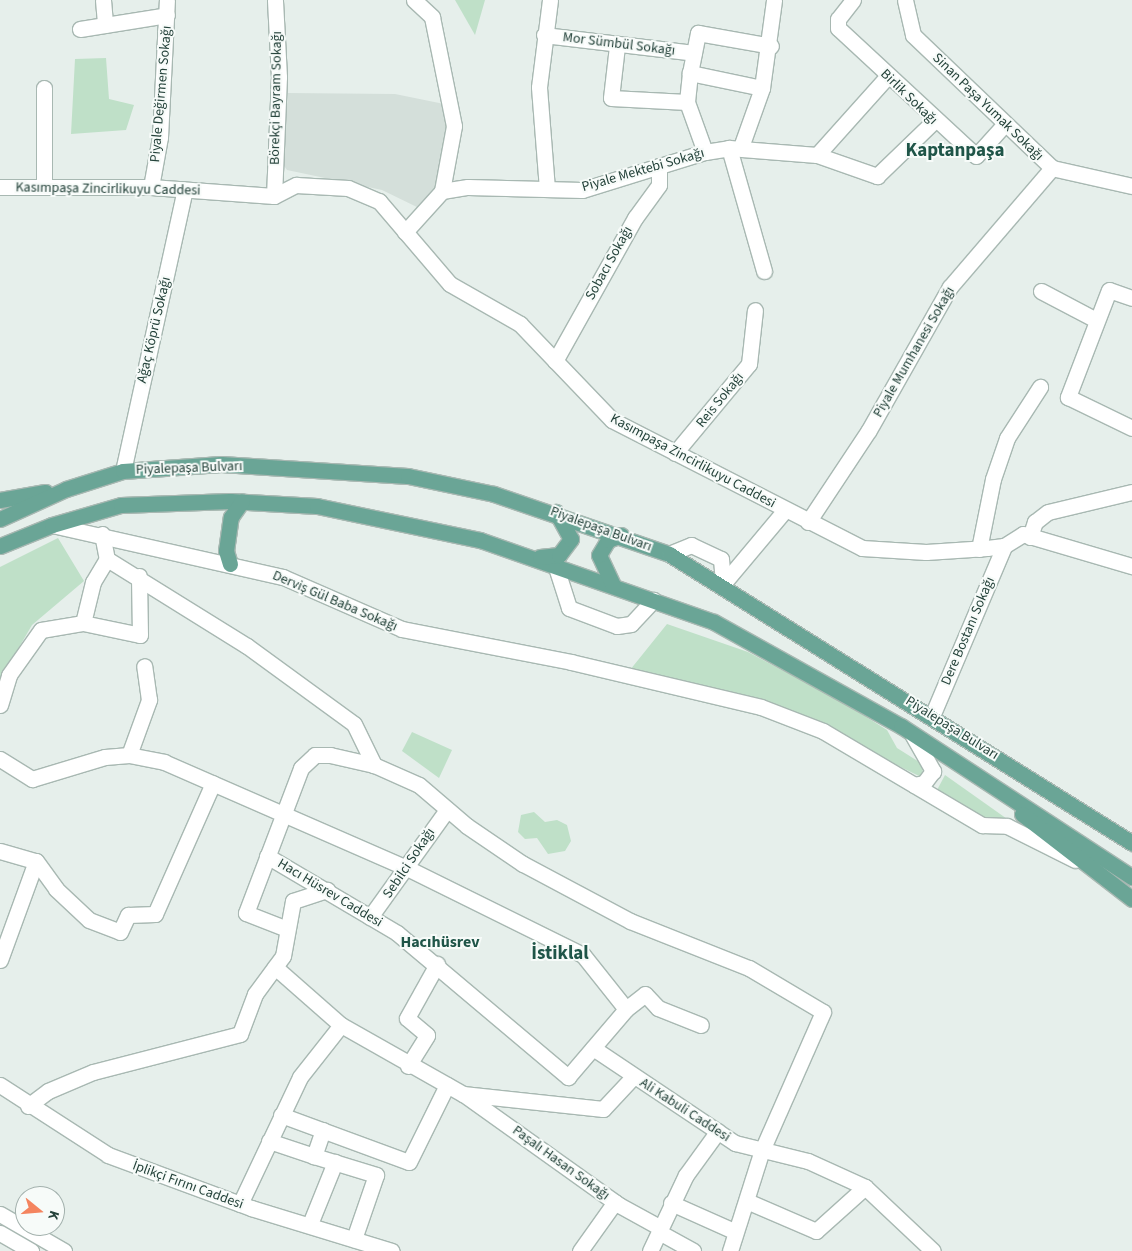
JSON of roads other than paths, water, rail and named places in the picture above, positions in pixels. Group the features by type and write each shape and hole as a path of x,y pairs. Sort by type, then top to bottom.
{"main road":[{"name":"Piyalepaşa Bulvarı","path":"0,519 66,489 123,471 222,464 408,476 556,512 669,554 723,584 1132,843"},
{"path":"0,500 66,489"},
{"name":"Piyalepaşa Bulvarı","path":"0,546 52,525 121,505 242,502 316,506 396,521 536,558 714,622 828,682 910,732 1132,877"},
{"path":"230,564 226,551 231,517 242,502"},
{"path":"536,558 559,555 571,539 556,512"},
{"path":"613,585 599,555 608,540 621,535"},
{"path":"997,788 1078,861 1132,899"}],"street":[{"path":"103,0 105,25"},
{"name":"Börekçi Bayram Sokağı","path":"274,196 279,77 275,0"},
{"path":"404,232 442,190 454,126 432,17 414,0"},
{"path":"547,189 539,87 544,35 550,0"},
{"path":"764,271 735,148 762,88 770,46 774,0"},
{"name":"Birlik Sokağı","path":"853,0 838,19 838,28 934,120 976,156 1004,125"},
{"name":"Sinan Paşa Yumak Sokağı","path":"906,0 913,35 1004,125 1052,168 1132,186"},
{"path":"80,29 105,25 167,7"},
{"name":"Piyale Değirmen Sokağı","path":"151,187 160,136 167,7"},
{"path":"704,152 687,102 690,73 698,33 770,46"},
{"name":"Mor Sümbül Sokağı","path":"544,35 617,46 694,53"},
{"path":"617,46 611,98 687,102"},
{"path":"690,73 762,88"},
{"path":"817,155 888,76"},
{"path":"44,88 44,187"},
{"name":"Piyale Mektebi Sokağı","path":"442,190 582,190 704,152 735,148 817,155 877,176 934,120"},
{"name":"Sobacı Sokağı","path":"555,360 635,218 659,185 660,166"},
{"name":"Piyale Mumhanesi Sokağı","path":"808,522 869,430 950,287 1052,168"},
{"name":"Kasımpaşa Zincirlikuyu Caddesi","path":"0,187 151,187 274,196 296,185 348,188 378,202 450,284 520,324 612,420 784,510 862,548 979,549 1004,546 1023,534 1030,537"},
{"name":"Ağaç Köprü Sokağı","path":"123,471 185,190"},
{"path":"1132,298 1109,290 1068,397 1132,428"},
{"path":"1041,291 1096,320"},
{"name":"Reis Sokağı","path":"675,454 749,364 755,310"},
{"path":"979,549 993,479 1008,438 1040,387"},
{"path":"1131,494 1048,512 1035,522 1030,537 1132,566"},
{"path":"723,584 784,510"},
{"name":"Derviş Gül Baba Sokağı","path":"52,525 102,534 283,577 402,629 619,674 761,706 823,731 982,825 1007,826 1078,861"},
{"path":"83,622 93,582 107,559 102,534"},
{"path":"669,554 691,545 721,559 723,584"},
{"name":"Dere Bostanı Sokağı","path":"932,716 1004,546"},
{"path":"107,559 139,576 354,724 374,765 419,785 447,810 523,864 630,921 749,968 823,1012 762,1150 749,1202 734,1231 730,1251"},
{"path":"555,564 569,608 618,626 631,624 653,600"},
{"path":"0,705 10,675 41,630 83,622 140,635 139,576"},
{"path":"129,755 149,700 144,666"},
{"path":"910,732 933,771 924,783 914,785"},
{"path":"0,759 32,779 105,757 129,755 164,762 409,869 583,955 626,1009"},
{"name":"Hacı Hüsrev Caddesi","path":"374,765 315,755 301,768 267,856 370,917 437,964 568,1077 594,1048"},
{"path":"0,851 36,861 89,920 120,932 128,915 155,914 213,783"},
{"name":"Sebilci Sokağı","path":"370,917 409,869 447,810"},
{"path":"267,856 246,913 287,929"},
{"path":"0,960 36,861"},
{"path":"28,1106 48,1090 94,1072 240,1034 255,994 283,956 293,901 327,890"},
{"path":"408,1066 427,1035 407,1018 437,964"},
{"name":"Paşalı Hasan Sokağı","path":"275,967 341,1025 408,1066 463,1094 615,1202 693,1251"},
{"path":"594,1048 626,1009 646,994 658,1008 701,1025"},
{"path":"240,1204 300,1076 341,1025"},
{"name":"Ali Kabuli Caddesi","path":"594,1048 735,1142 808,1161 864,1187 933,1251"},
{"path":"463,1094 603,1109 634,1076"},
{"name":"İplikçi Fırını Caddesi","path":"0,1085 28,1106 108,1155 240,1204 310,1224 392,1251"},
{"path":"281,1115 409,1162 447,1085"},
{"path":"314,1156 322,1130"},
{"path":"650,1251 671,1203 718,1132"},
{"path":"269,1141 376,1175 354,1239"},
{"path":"310,1224 335,1162"},
{"path":"749,1202 816,1230 864,1187"},
{"path":"580,1251 615,1202"},
{"path":"671,1203 734,1231"},
{"path":"0,1214 15,1223"},
{"path":"0,1233 25,1248"},
{"path":"38,1236 64,1251"}],"district":[{"name":"Kaptanpaşa","path":"955,151"},
{"name":"Hacıhüsrev","path":"440,942"},
{"name":"İstiklal","path":"560,954"}]}
